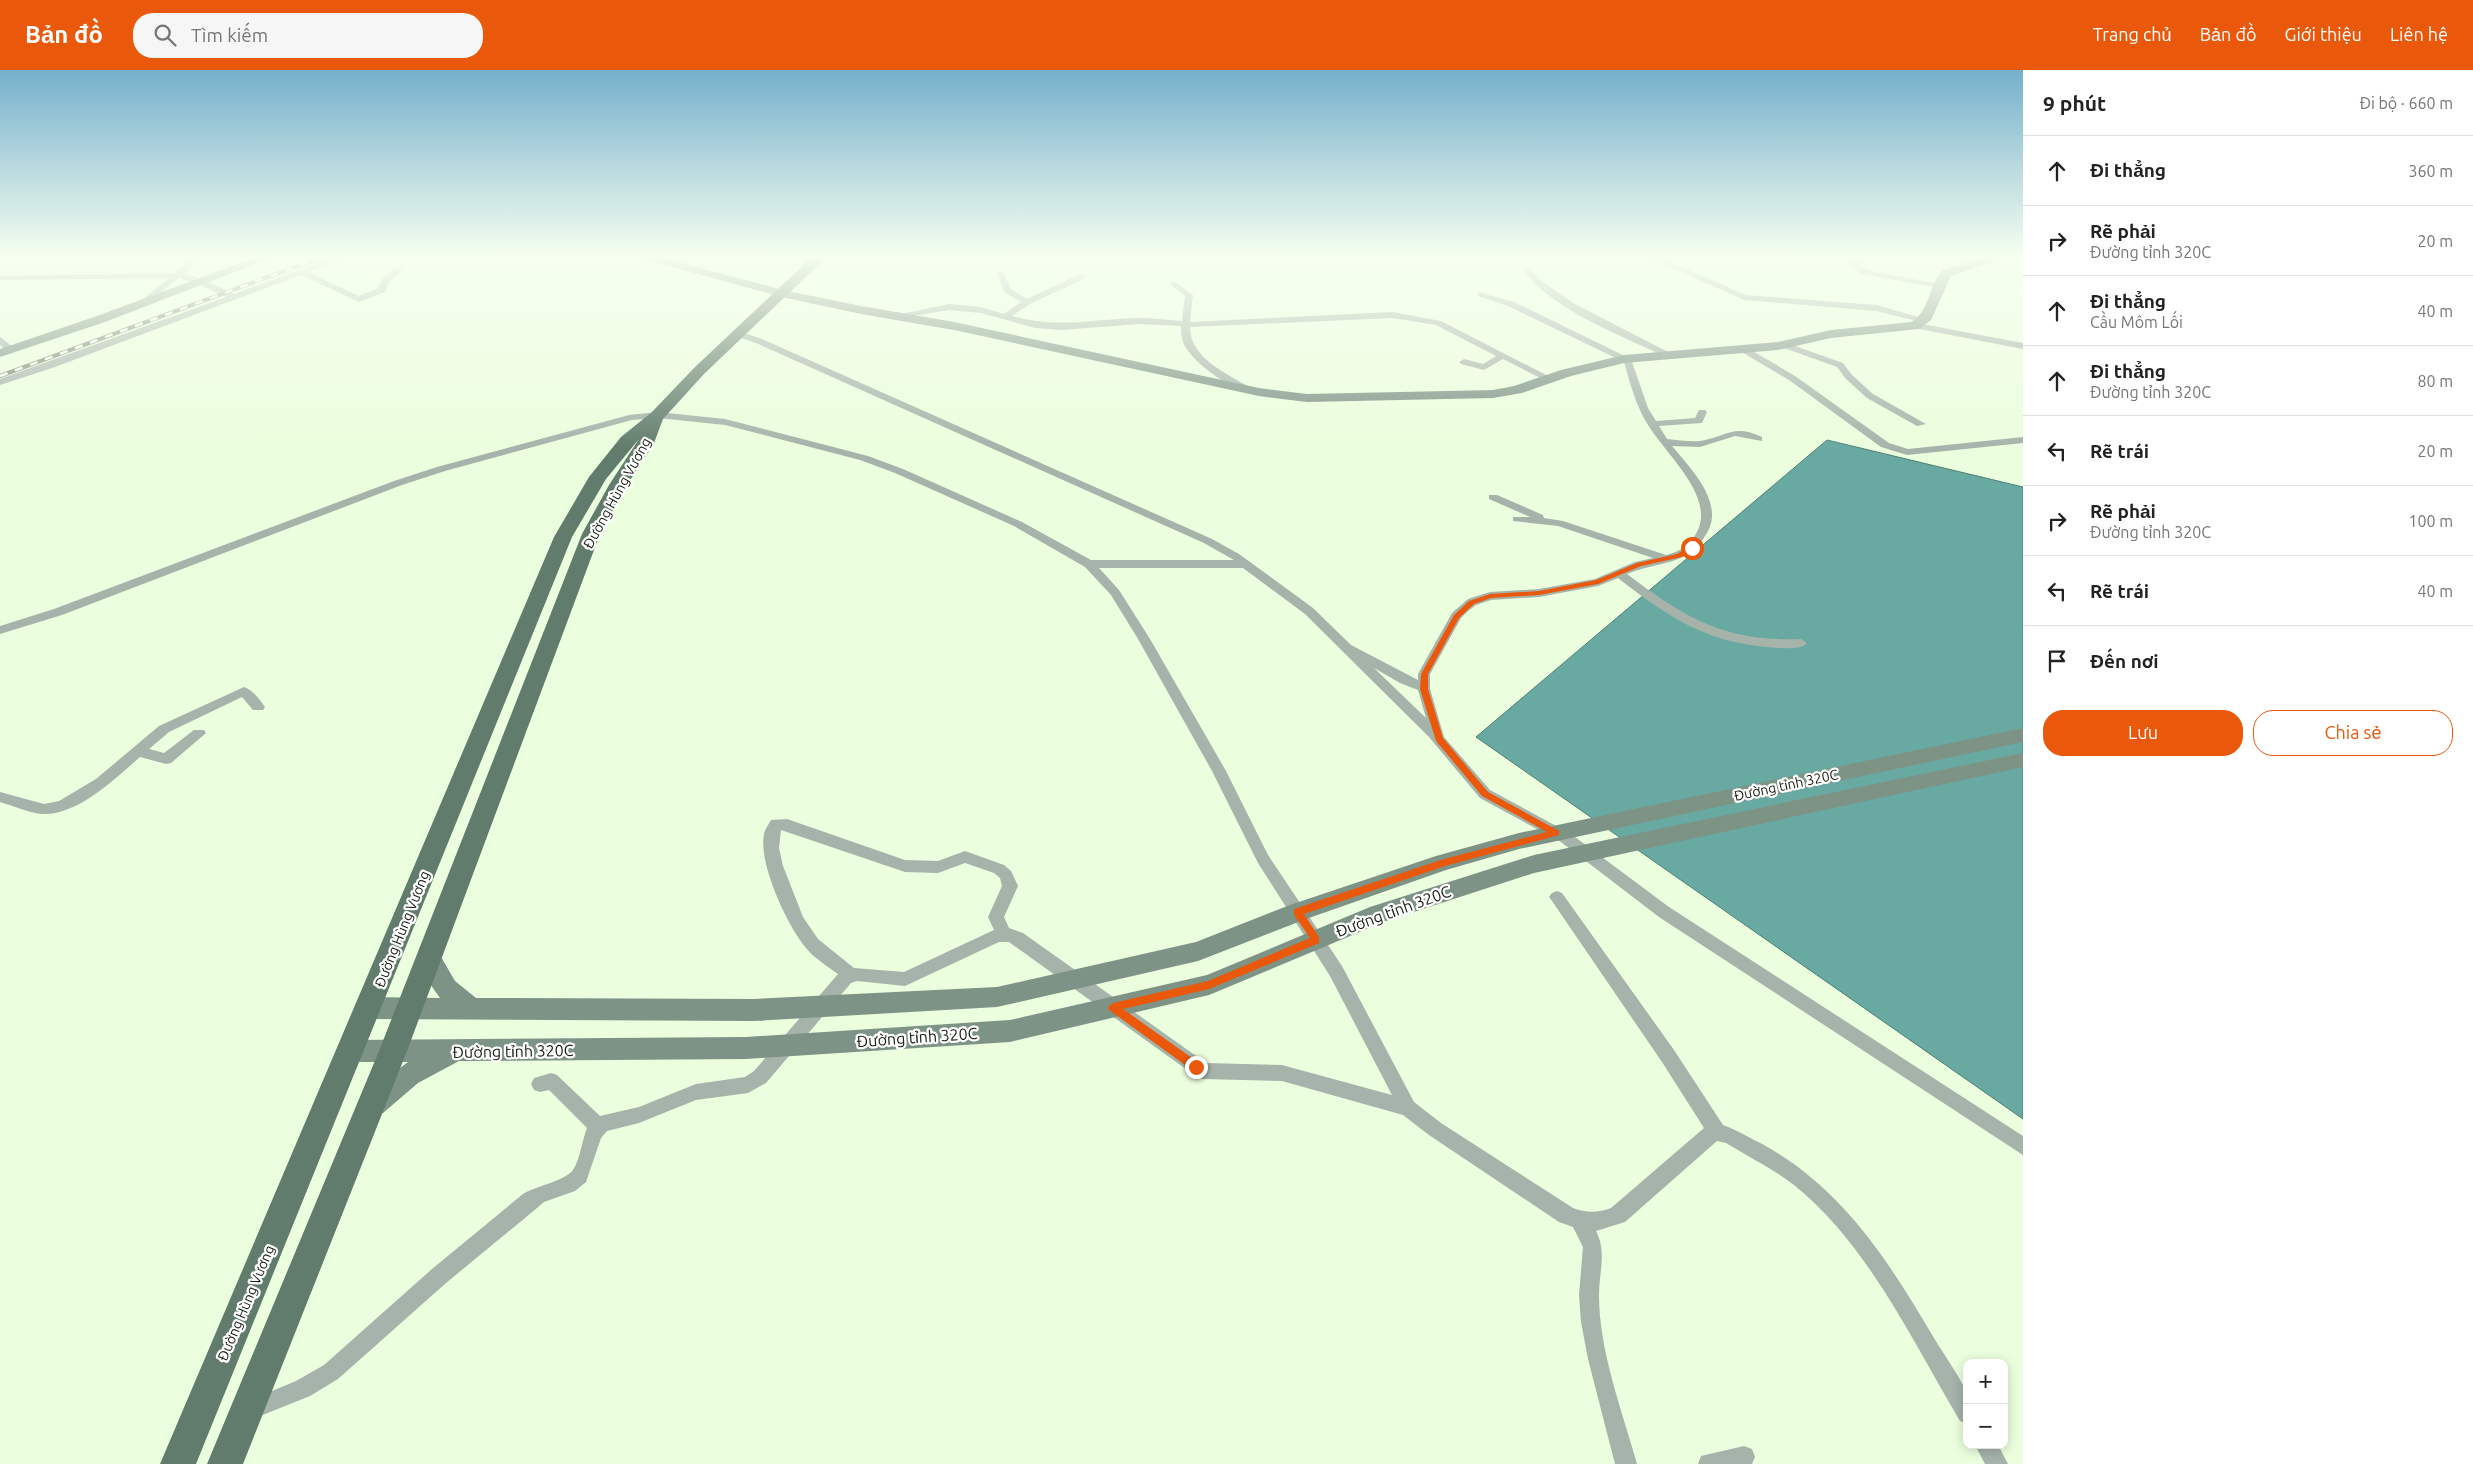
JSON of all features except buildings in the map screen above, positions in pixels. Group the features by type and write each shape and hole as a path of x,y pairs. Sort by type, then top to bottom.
{"main road":[{"path":"5,351 96,319"},
{"name":"Đường Hùng Vương","path":"178,1464 563,537 598,477 627,441 658,415 699,371 754,319"},
{"path":"914,319 954,326 1246,389 1300,398 1437,396 1506,392 1625,359 1784,345 1831,334 1921,323 1923,319"},
{"name":"Đường Hùng Vương","path":"226,1464 394,1051 590,534 618,485 646,444 658,415"},
{"name":"Đường tỉnh 320C","path":"369,1008 754,1010 997,997 1198,951 1298,912 1444,862 1519,841 2023,735"},
{"name":"Đường tỉnh 320C","path":"351,1051 460,1052 746,1048 1010,1031 1209,985 1378,914 1460,886 1534,864 2023,760"},
{"path":"429,957 441,984 461,1002 475,1010"},
{"path":"371,1107 391,1087 420,1067 460,1052"}],"street":[{"path":"0,382 173,319"},
{"path":"1015,319 1052,327 1139,321 1187,325 1261,320 1299,321 1329,319"},
{"path":"1187,319 1187,342 1198,356 1246,389"},
{"path":"1420,319 1433,321 1549,379"},
{"path":"1439,739 1424,686 1426,668 1456,616 1472,602 1490,596 1539,593 1598,582 1639,565 1679,555 1692,548 1707,526 1706,506 1694,480 1652,424 1643,408 1625,359 1542,319"},
{"path":"1596,319 1667,354"},
{"path":"1909,319 2023,346"},
{"path":"738,334 759,341 1208,541 1245,564 1300,603 1439,739 1485,794 1556,833 1587,853 1664,912 2023,1146"},
{"path":"0,340 5,351"},
{"path":"1784,345 1840,364 1849,377 1870,396 1921,424"},
{"path":"1743,349 1792,378 1885,445 1895,450 1907,452 2023,440"},
{"path":"1464,362 1484,367 1503,355"},
{"path":"1652,424 1699,421 1702,412"},
{"path":"0,630 21,624 441,469 632,417 658,415 725,422 864,458 899,471 1018,524 1062,547 1089,564 1115,593 1144,639 1219,771 1263,859 1336,971 1408,1108"},
{"path":"1664,442 1697,444 1737,431 1748,433 1758,439"},
{"path":"1493,497 1549,521 1573,527 1666,559"},
{"path":"1517,519 1549,521"},
{"path":"1089,564 1245,564"},
{"path":"1620,574 1668,610 1705,628 1731,637 1753,641 1801,643"},
{"path":"0,636 21,624"},
{"path":"1342,645 1364,654 1405,680 1424,686"},
{"path":"0,797 44,809 62,806 101,783 136,751 172,724 241,692 246,692 258,707"},
{"path":"136,751 166,759 199,733"},
{"path":"1004,934 996,917 1009,890 1010,883 1006,875 999,869 965,857 938,867 904,866 787,825 776,824 771,832 771,849 775,868 800,926 813,944 851,975 906,979 1004,934 1017,938 1203,1070 1282,1074 1408,1108 1443,1135 1566,1215 1580,1222 1609,1220 1618,1215 1710,1134 1717,1132 1730,1136 1810,1186 1851,1228 1883,1274 1963,1407"},
{"path":"1557,897 1717,1132"},
{"path":"247,1411 317,1382 439,1276 534,1198 574,1181 584,1170 594,1133 602,1124 639,1115 696,1092 748,1085 760,1077 840,982 851,975"},
{"path":"540,1084 550,1081 556,1085 598,1127"},
{"path":"1580,1222 1593,1245 1589,1295 1591,1322 1598,1359 1626,1464"},
{"path":"1708,1464 1744,1457"}],"water":[{"path":"1827,440 2023,487 2023,1119 1476,737"}],"railway":[{"path":"0,376 154,319"}],"route":[{"path":"1196,1067 1113,1007 1209,985 1316,940 1298,912 1444,862 1519,841 1556,833 1485,794 1439,739 1424,689 1424,674 1456,616 1472,602 1481,598 1539,593 1598,582 1639,565 1679,555 1692,548"}]}
